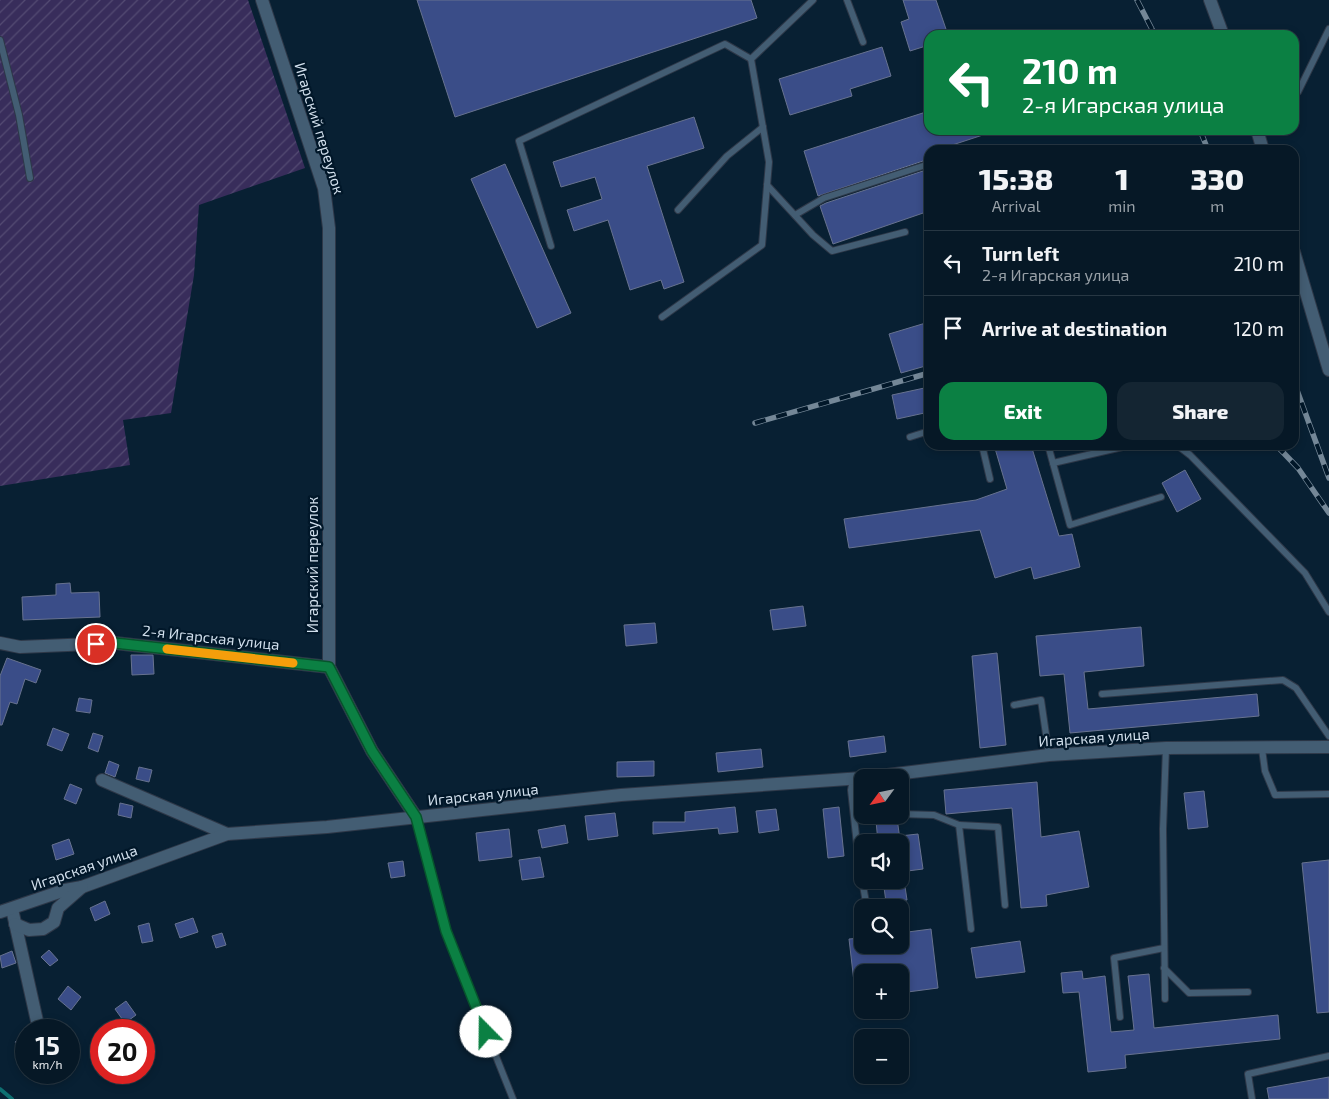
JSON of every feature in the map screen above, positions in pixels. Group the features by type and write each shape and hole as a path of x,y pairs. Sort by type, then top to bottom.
{"street":[{"name":"Игарский переулок","path":"262,0 324,188 329,228 329,667 372,751 416,817"},
{"path":"1210,0 1221,30"},
{"path":"1299,269 1329,370"},
{"name":"2-я Игарская улица","path":"0,643 20,647 115,643 329,667"},
{"name":"Игарская улица","path":"909,772 1049,755 1166,748 1262,749 1329,747"},
{"name":"Игарская улица","path":"6,910 65,890 82,887 227,834 327,827 621,795 854,778"},
{"path":"102,780 227,834"},
{"path":"15,924 29,930 43,929 54,922 58,908 82,887"},
{"path":"6,910 15,924 37,1019"}],"lane":[{"path":"751,59 813,0"},
{"path":"847,0 863,42"},
{"path":"1299,90 1329,29"},
{"path":"0,40 2,55 19,115 30,178"},
{"path":"551,246 520,141 725,44 751,59"},
{"path":"662,318 762,246 769,162 751,59"},
{"path":"678,210 727,156 763,127"},
{"path":"795,215 824,198 924,166"},
{"path":"767,185 832,251 905,232"},
{"path":"910,437 924,433"},
{"path":"983,450 990,479"},
{"path":"1049,450 1070,525 1162,498"},
{"path":"1053,463 1109,450"},
{"path":"1184,450 1305,573 1329,612"},
{"path":"1102,694 1283,680 1296,688 1329,736"},
{"path":"1014,705 1041,700 1049,755"},
{"path":"1165,1000 1163,829 1166,748"},
{"path":"1262,749 1265,771 1275,795 1329,794"},
{"path":"854,786 851,790 854,813"},
{"path":"909,814 934,814 959,825 998,827 1005,905"},
{"name":"Игарский переулок","path":"416,817 446,931 513,1099"},
{"path":"855,824 865,899"},
{"path":"959,825 971,929"},
{"path":"1120,1017 1114,958 1164,948"},
{"path":"1164,968 1190,993 1248,992"},
{"path":"1252,1099 1248,1074 1329,1056"}],"shaded area":[{"path":"0,0 248,0 305,168 199,205 194,275 171,413 123,420 130,465 0,486"}],"building":[{"path":"417,0 751,0 757,18 455,117"},
{"path":"903,0 936,0 946,30 924,30 924,47 910,51 901,22 909,19"},
{"path":"882,47 891,76 850,89 852,96 790,115 779,79"},
{"path":"924,113 924,135 983,135 952,145 924,145 924,161 818,196 804,151"},
{"path":"694,117 704,148 647,166 684,282 664,289 661,280 630,290 608,220 574,231 567,210 602,199 595,177 561,187 553,162"},
{"path":"505,164 571,313 537,328 471,179"},
{"path":"924,171 924,213 833,244 820,206"},
{"path":"924,324 924,366 901,373 889,334"},
{"path":"924,388 924,413 897,419 892,395"},
{"path":"995,450 1033,450 1059,536 1072,534 1080,567 1034,579 1031,567 995,578 980,530 849,548 844,519 976,500 1007,489"},
{"path":"1185,470 1201,499 1177,512 1162,483"},
{"path":"70,583 71,593 99,592 100,617 23,620 22,597 56,595 56,584"},
{"path":"803,606 806,626 773,630 770,610"},
{"path":"655,623 657,643 626,646 624,625"},
{"path":"1141,627 1144,666 1084,672 1088,709 1257,694 1259,716 1070,733 1064,674 1040,676 1036,636"},
{"path":"997,653 1006,745 980,748 972,656"},
{"path":"131,655 153,655 154,674 132,675"},
{"path":"7,658 41,670 36,683 25,679 17,704 10,702 2,725 0,725 0,676"},
{"path":"79,698 92,700 90,713 76,711"},
{"path":"53,728 69,734 62,751 47,745"},
{"path":"93,733 103,736 98,752 88,748"},
{"path":"884,736 886,752 850,757 848,741"},
{"path":"761,749 763,767 718,772 716,753"},
{"path":"109,761 119,765 115,777 105,773"},
{"path":"654,761 654,776 617,777 617,762"},
{"path":"139,767 152,770 149,782 136,779"},
{"path":"1037,782 1041,837 1079,831 1089,887 1046,895 1047,906 1021,908 1012,808 946,814 944,790"},
{"path":"70,784 82,789 76,804 64,799"},
{"path":"1204,791 1208,827 1188,829 1184,793"},
{"path":"120,803 133,806 131,818 118,815"},
{"path":"735,807 738,832 719,834 718,828 653,834 653,822 685,822 685,812"},
{"path":"839,807 844,856 828,858 823,809"},
{"path":"776,809 779,830 759,833 756,811"},
{"path":"615,813 618,836 588,840 585,816"},
{"path":"876,824 898,824 899,834 877,834"},
{"path":"565,825 568,843 542,848 538,830"},
{"path":"509,829 512,857 479,861 476,833"},
{"path":"918,834 923,869 909,871 909,835"},
{"path":"69,839 74,854 56,860 52,845"},
{"path":"540,857 544,877 522,880 519,860"},
{"path":"1329,860 1329,1012 1317,1013 1302,863"},
{"path":"403,861 405,876 391,878 388,863"},
{"path":"884,889 905,889 907,899 886,899"},
{"path":"105,901 110,914 95,921 90,908"},
{"path":"193,918 198,932 180,938 175,924"},
{"path":"149,923 153,941 142,943 138,926"},
{"path":"931,929 938,988 909,992 909,964 854,964 854,982 849,939 854,939 854,954 909,954 909,932"},
{"path":"222,933 226,945 216,948 212,936"},
{"path":"1020,941 1025,972 976,978 971,948"},
{"path":"49,950 58,960 50,966 41,957"},
{"path":"12,951 16,963 2,968 0,956"},
{"path":"1082,971 1083,979 1105,976 1111,1032 1134,1030 1128,976 1149,974 1154,1028 1278,1015 1280,1039 1125,1055 1126,1068 1088,1072 1079,992 1063,993 1061,973"},
{"path":"68,986 81,997 71,1010 58,999"},
{"path":"126,1001 136,1015 130,1019 122,1019 115,1009"},
{"path":"1329,1077 1329,1099 1269,1099 1267,1088"}],"waterway":[{"path":"0,1089 12,1099"}],"railway":[{"path":"1137,0 1152,30"},
{"path":"1202,135 1206,145"},
{"path":"755,423 924,374"},
{"path":"1299,396 1329,478"},
{"path":"1281,450 1298,468 1329,513"}],"slow traffic":[{"path":"167,649 293,663"}],"route":[{"path":"96,644 115,643 329,667 372,751 416,817 446,931 486,1032"}]}
